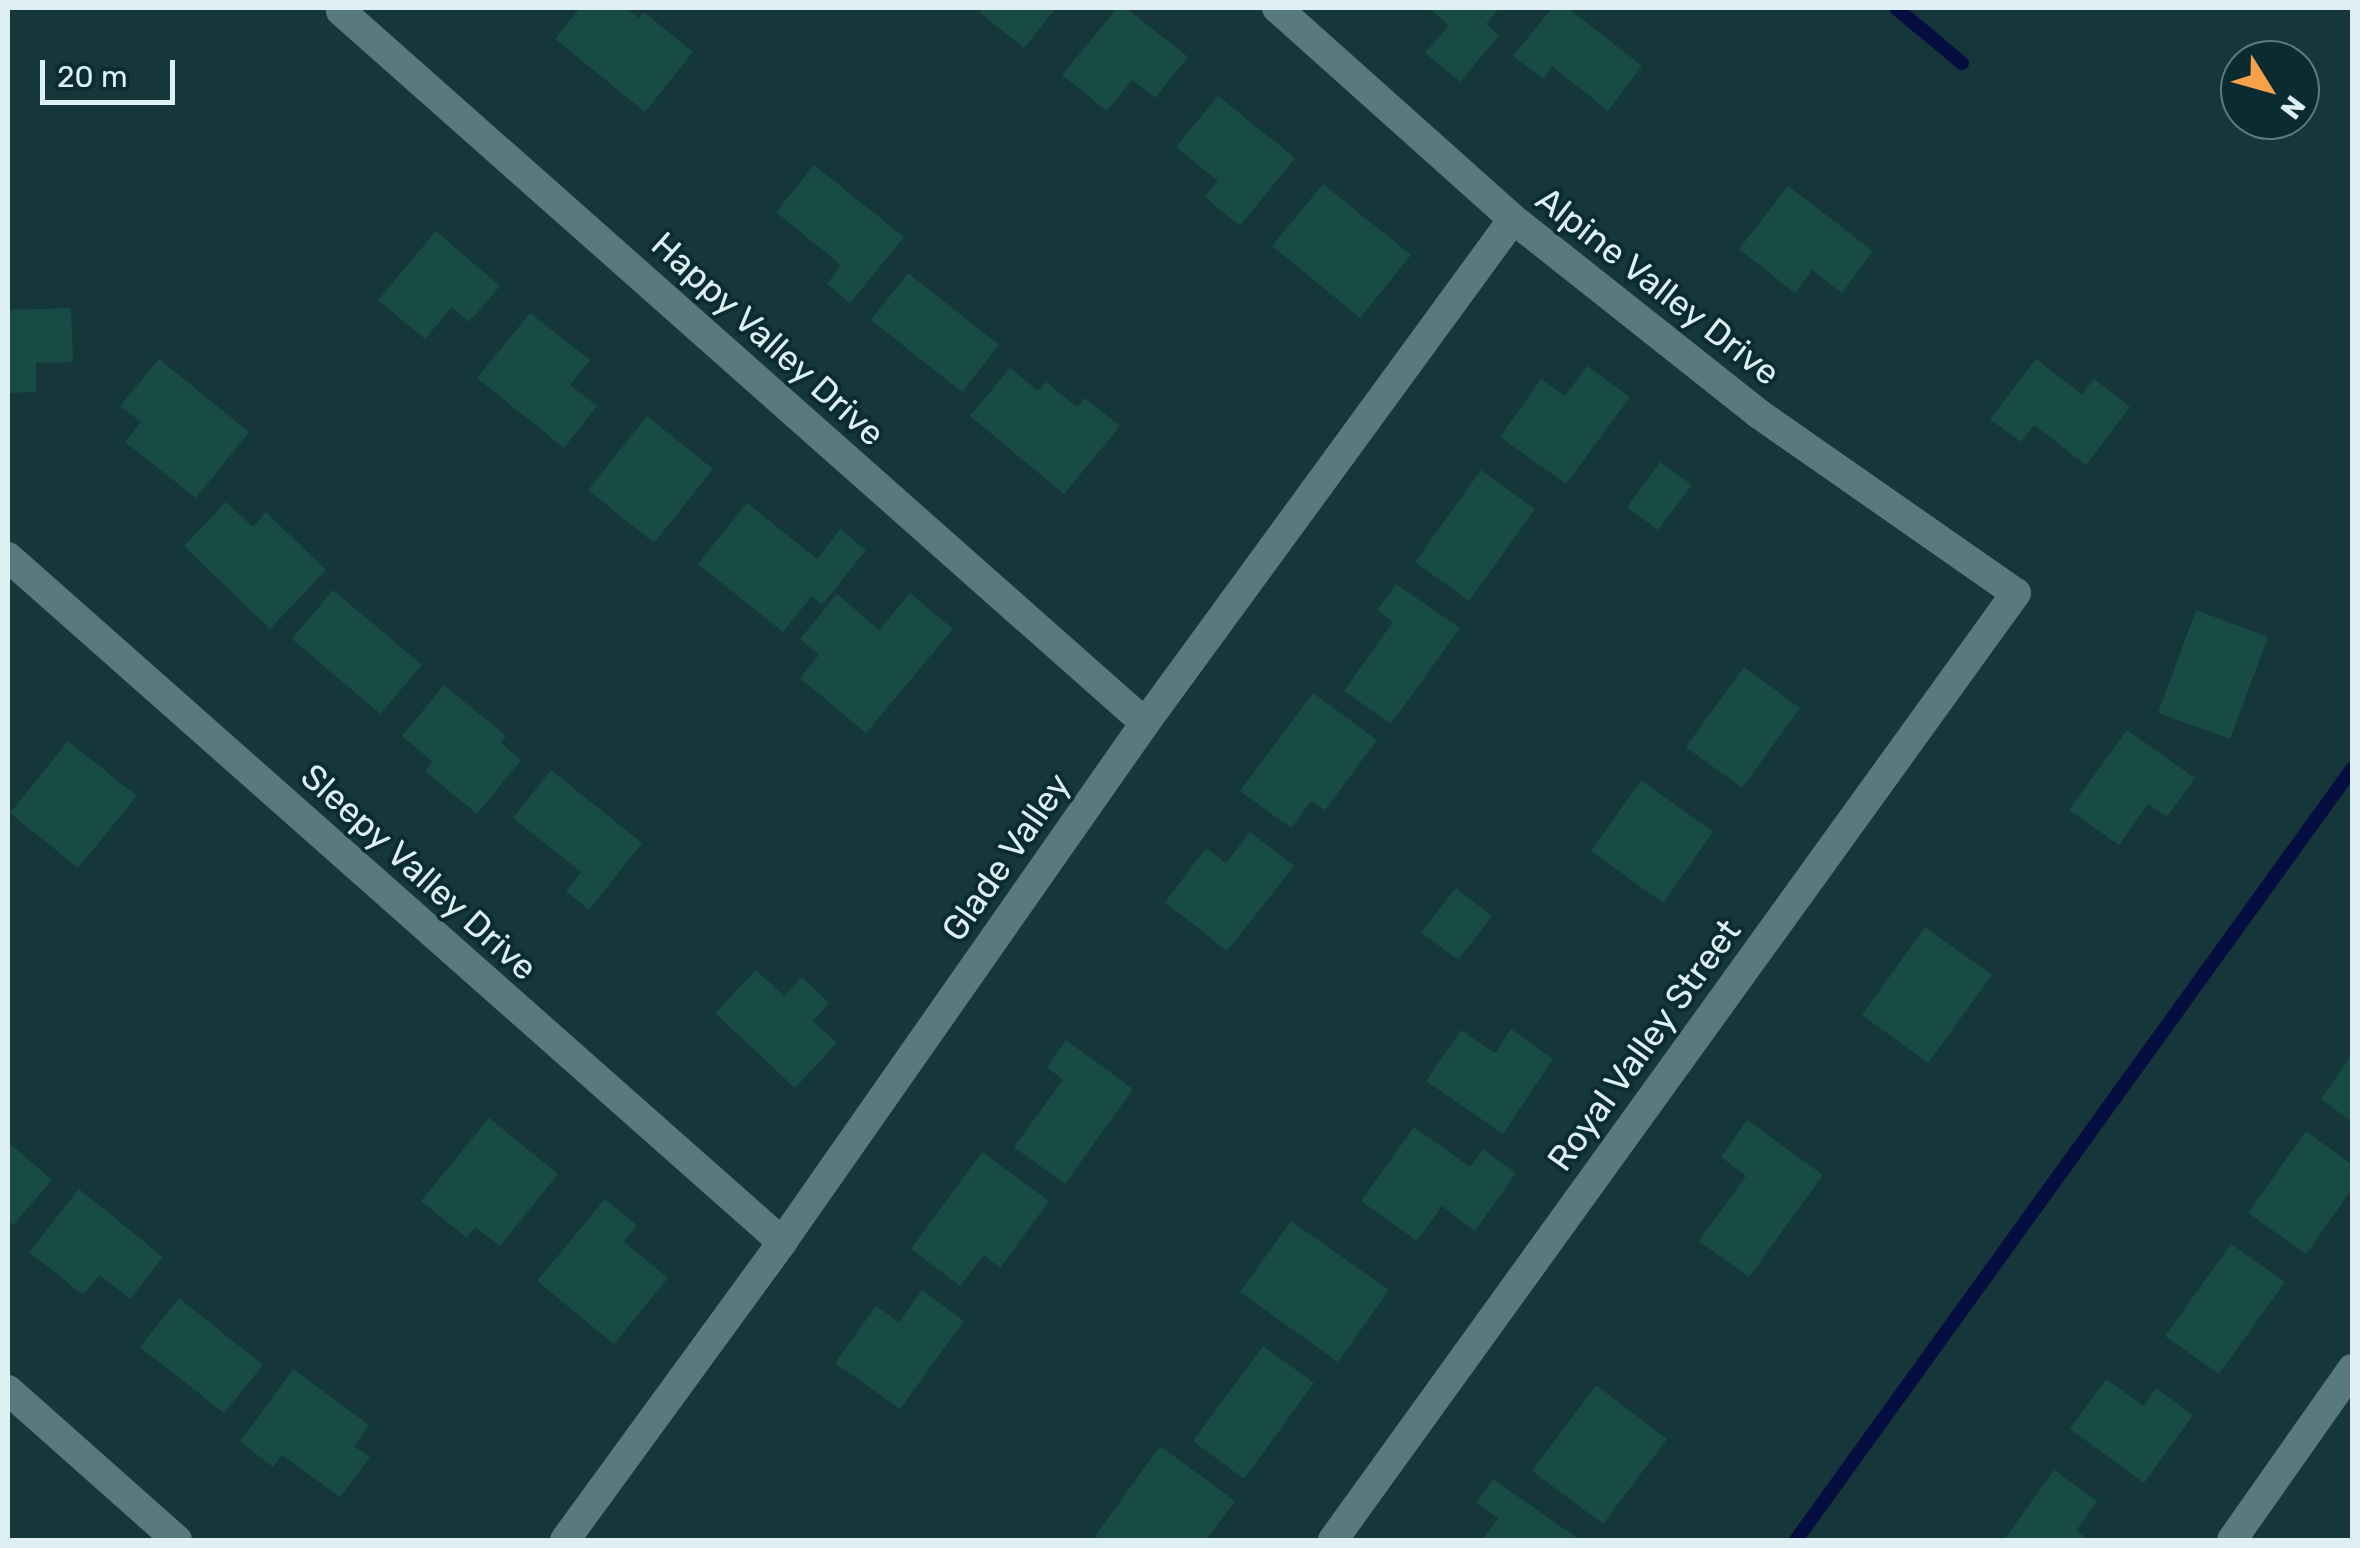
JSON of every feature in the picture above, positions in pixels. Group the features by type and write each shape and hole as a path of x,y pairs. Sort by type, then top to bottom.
{"street":[{"name":"Alpine Valley Drive","path":"1277,8 1512,219 1759,414 2016,593"},
{"name":"Happy Valley Drive","path":"340,11 1145,724"},
{"name":"Glade Valley","path":"565,1540 782,1242 1145,724 1512,219"},
{"name":"Sleepy Valley Drive","path":"8,557 782,1242"},
{"name":"Royal Valley Street","path":"1333,1540 2016,593"},
{"path":"2242,1537 2352,1369"},
{"path":"8,1390 176,1540"}],"building":[{"path":"580,8 626,8 639,18 644,12 693,52 645,112 555,39"},
{"path":"983,8 1056,8 1024,48 979,12"},
{"path":"1117,8 1126,8 1188,57 1155,98 1132,80 1107,111 1062,75"},
{"path":"1428,8 1500,8 1486,24 1499,35 1460,82 1425,53 1449,25"},
{"path":"1552,8 1568,8 1642,66 1608,111 1552,66 1543,79 1513,56"},
{"path":"1218,96 1295,158 1240,226 1205,197 1218,181 1176,147"},
{"path":"814,165 904,237 850,303 827,284 841,265 776,212"},
{"path":"1323,184 1411,255 1360,318 1272,246"},
{"path":"1788,186 1873,251 1842,293 1812,270 1795,293 1739,249"},
{"path":"436,231 500,286 469,322 452,307 425,339 378,300"},
{"path":"908,273 999,345 962,392 871,320"},
{"path":"71,308 73,362 36,363 36,392 8,393 8,310"},
{"path":"530,313 590,360 570,385 597,406 564,448 477,378"},
{"path":"159,359 249,432 196,498 125,442 141,422 120,406"},
{"path":"2036,359 2082,394 2094,379 2130,407 2086,465 2034,425 2021,442 1990,419"},
{"path":"1587,366 1630,397 1566,484 1500,437 1541,379 1565,396"},
{"path":"1010,368 1038,391 1046,382 1077,407 1085,398 1120,426 1064,494 970,416"},
{"path":"647,416 713,469 654,543 588,490"},
{"path":"1660,462 1692,485 1658,530 1627,507"},
{"path":"1481,470 1535,509 1469,601 1415,562"},
{"path":"226,502 253,527 266,512 326,570 270,629 184,546"},
{"path":"747,503 817,559 840,529 866,550 822,605 812,596 783,632 698,564"},
{"path":"1396,584 1460,628 1391,724 1344,691 1393,622 1377,610"},
{"path":"333,590 422,665 380,714 292,639"},
{"path":"910,593 953,629 866,733 800,678 819,655 800,639 837,594 879,630"},
{"path":"2196,610 2268,637 2230,739 2158,713"},
{"path":"1744,667 1800,708 1742,788 1686,747"},
{"path":"444,685 506,736 501,743 521,760 477,814 425,771 433,762 402,736"},
{"path":"1313,693 1377,740 1325,810 1311,801 1291,828 1240,791"},
{"path":"2127,730 2195,778 2167,817 2148,804 2119,845 2069,810"},
{"path":"68,741 137,796 78,868 10,813"},
{"path":"551,770 642,843 589,910 566,891 581,872 513,818"},
{"path":"1641,780 1713,832 1663,903 1591,851"},
{"path":"1250,832 1294,866 1227,951 1165,902 1206,848 1226,863"},
{"path":"1456,888 1492,916 1458,960 1421,932"},
{"path":"1925,927 1992,975 1928,1063 1862,1015"},
{"path":"756,970 784,996 802,977 829,1003 813,1021 837,1043 795,1088 715,1013"},
{"path":"1511,1029 1553,1059 1503,1134 1426,1081 1461,1030 1495,1053"},
{"path":"1066,1040 1133,1089 1065,1184 1014,1147 1063,1080 1047,1067"},
{"path":"2352,1054 2352,1122 2321,1099"},
{"path":"489,1118 558,1174 500,1246 475,1227 467,1238 421,1201"},
{"path":"1747,1120 1823,1175 1749,1277 1699,1241 1746,1176 1721,1157"},
{"path":"1414,1127 1470,1167 1483,1149 1516,1173 1475,1231 1442,1206 1417,1241 1361,1201"},
{"path":"2306,1131 2352,1165 2352,1189 2306,1254 2248,1213"},
{"path":"8,1142 52,1180 13,1225 8,1221"},
{"path":"982,1152 1049,1201 1000,1268 984,1255 960,1286 911,1249"},
{"path":"79,1189 163,1257 130,1299 100,1275 83,1295 29,1252"},
{"path":"605,1199 637,1225 624,1242 668,1278 614,1344 537,1281"},
{"path":"1291,1221 1389,1290 1338,1362 1240,1292"},
{"path":"2231,1244 2285,1282 2219,1374 2165,1336"},
{"path":"922,1290 964,1321 900,1409 835,1363 876,1306 899,1322"},
{"path":"179,1298 263,1365 224,1413 140,1347"},
{"path":"1263,1346 1314,1383 1244,1479 1193,1441"},
{"path":"293,1369 369,1425 354,1446 370,1457 340,1497 282,1455 273,1467 240,1442"},
{"path":"2106,1379 2144,1406 2156,1388 2193,1415 2144,1483 2070,1429"},
{"path":"1596,1385 1667,1439 1603,1524 1532,1471"},
{"path":"1160,1446 1235,1501 1206,1540 1102,1540 1095,1536"},
{"path":"2054,1470 2097,1501 2076,1531 2090,1540 2004,1540"},
{"path":"1493,1479 1580,1540 1482,1540 1498,1518 1476,1503"}],"waterway":[{"path":"1896,8 1962,63"},
{"path":"1796,1540 2352,769"}]}
